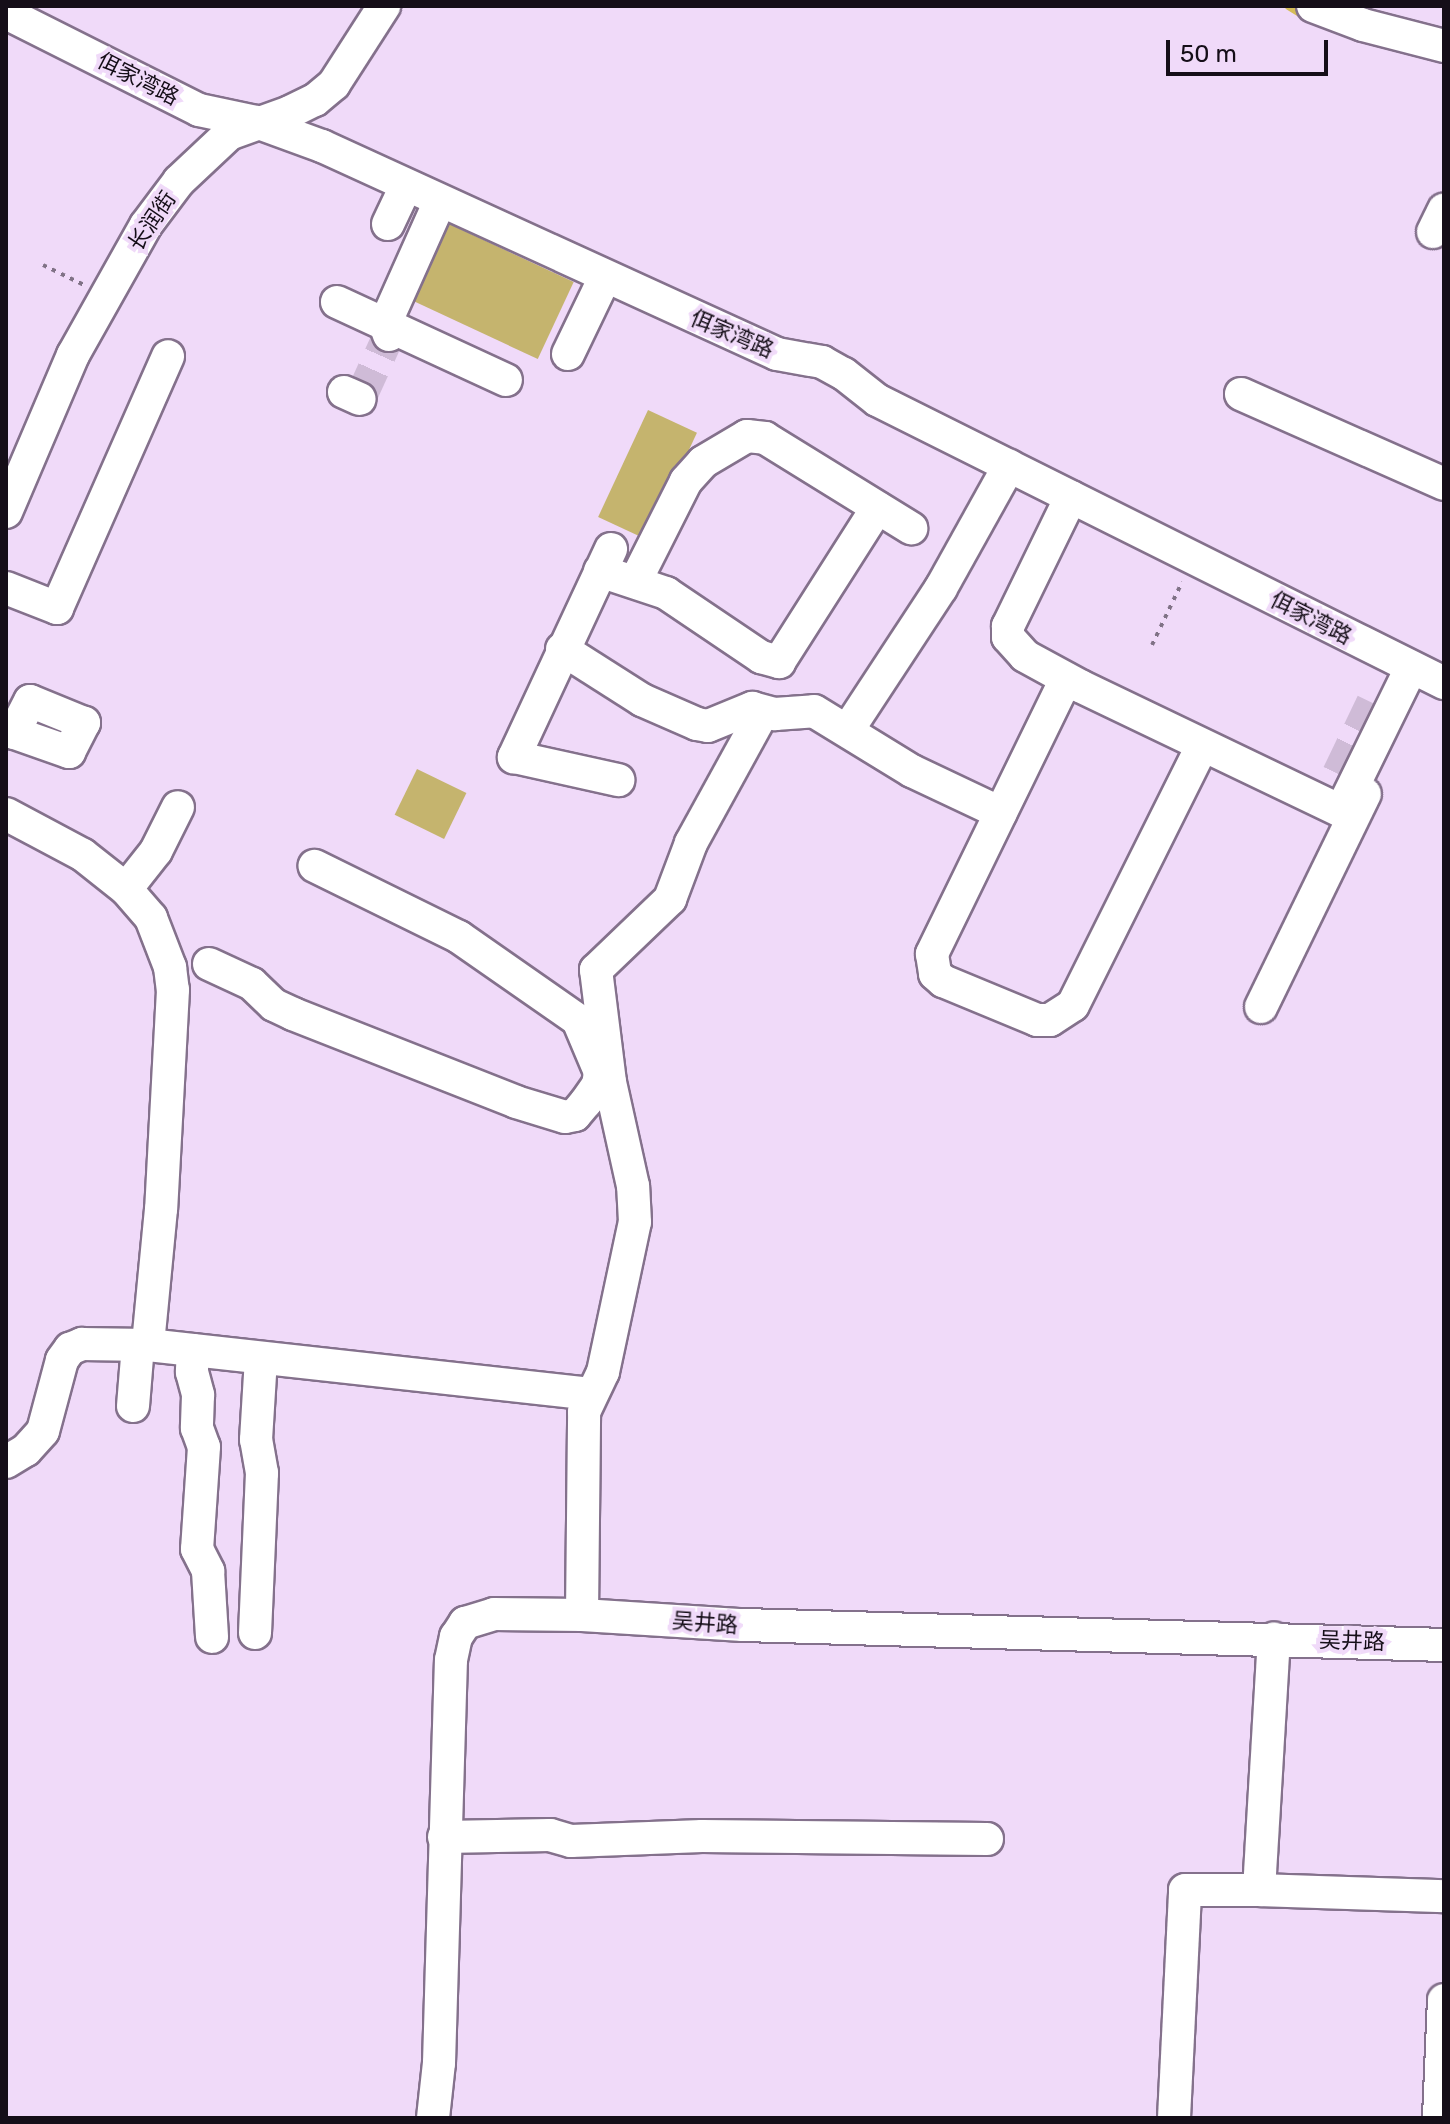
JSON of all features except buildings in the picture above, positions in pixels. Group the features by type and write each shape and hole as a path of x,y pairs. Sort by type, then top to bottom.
{"street":[{"name":"长润街","path":"6,512 14,470 73,355 146,225 179,181 229,134 290,112 315,100 334,84 384,6"},
{"path":"1313,6 1363,25 1444,46"},
{"name":"佴家湾路","path":"6,13 199,110 256,122 322,146 777,354 822,362 844,374 877,400 1418,671"},
{"path":"388,224 406,186"},
{"path":"382,329 440,201"},
{"path":"568,354 605,277"},
{"path":"337,302 382,329 506,380"},
{"path":"6,588 57,608 168,356"},
{"path":"1241,394 1444,484"},
{"path":"635,582 686,481 703,462 747,436 765,438 911,528"},
{"path":"966,500 1000,462"},
{"path":"853,722 941,588 1000,462"},
{"path":"1071,497 1008,626 1008,637 1015,649 1146,727 1202,746 1341,811 1418,671"},
{"path":"618,780 577,768 514,757 606,560 635,582 666,593 761,657 779,662 877,508"},
{"path":"562,649 642,700 697,724 708,726 752,708 763,712 814,711 827,716 912,771 1001,813"},
{"path":"1372,703 1418,671"},
{"path":"1261,1007 1418,671"},
{"path":"1066,679 932,954 931,964 943,981 1037,1020 1050,1020 1073,1005 1202,746"},
{"path":"582,1615 584,1412 603,1372 635,1222 633,1186 610,1082 596,970 670,899 691,843 763,712"},
{"path":"126,889 156,851 178,807"},
{"path":"6,814 58,839 126,889 151,918 170,967 173,990 153,1168 143,1345 133,1406"},
{"path":"209,964 252,984 283,1009 429,1068 565,1117 580,1109 598,1085 600,1072 578,1020 459,937 315,866"},
{"path":"580,1109 622,1136"},
{"path":"6,1462 26,1450 43,1431 62,1360 70,1349 82,1344 209,1343 261,1358 590,1394"},
{"path":"209,1343 192,1372 199,1409 197,1428 204,1447 197,1549 208,1571 212,1637"},
{"path":"255,1633 262,1473 256,1440 261,1358"},
{"name":"吴井路","path":"433,2118 439,2063 434,1895 444,1837 451,1660 456,1637 465,1623 494,1614 582,1615 743,1625 1444,1645"},
{"path":"1259,1890 1274,1638"},
{"path":"444,1837 550,1835 571,1841 702,1836 987,1839"},
{"path":"1174,2118 1185,1890 1444,1896"},
{"path":"1439,2118 1444,2000"}],"path":[{"path":"43,265 84,285"},
{"path":"1152,645 1175,595"}],"shaded area":[{"path":"445,222 574,282 538,359 409,299"},
{"path":"648,410 697,433 647,540 598,517"},
{"path":"417,769 466,793 444,839 395,815"}],"waterway":[{"path":"1288,6 1304,16"}],"tunnel":[{"path":"360,399 389,335"},
{"path":"1338,774 1372,703"}]}
